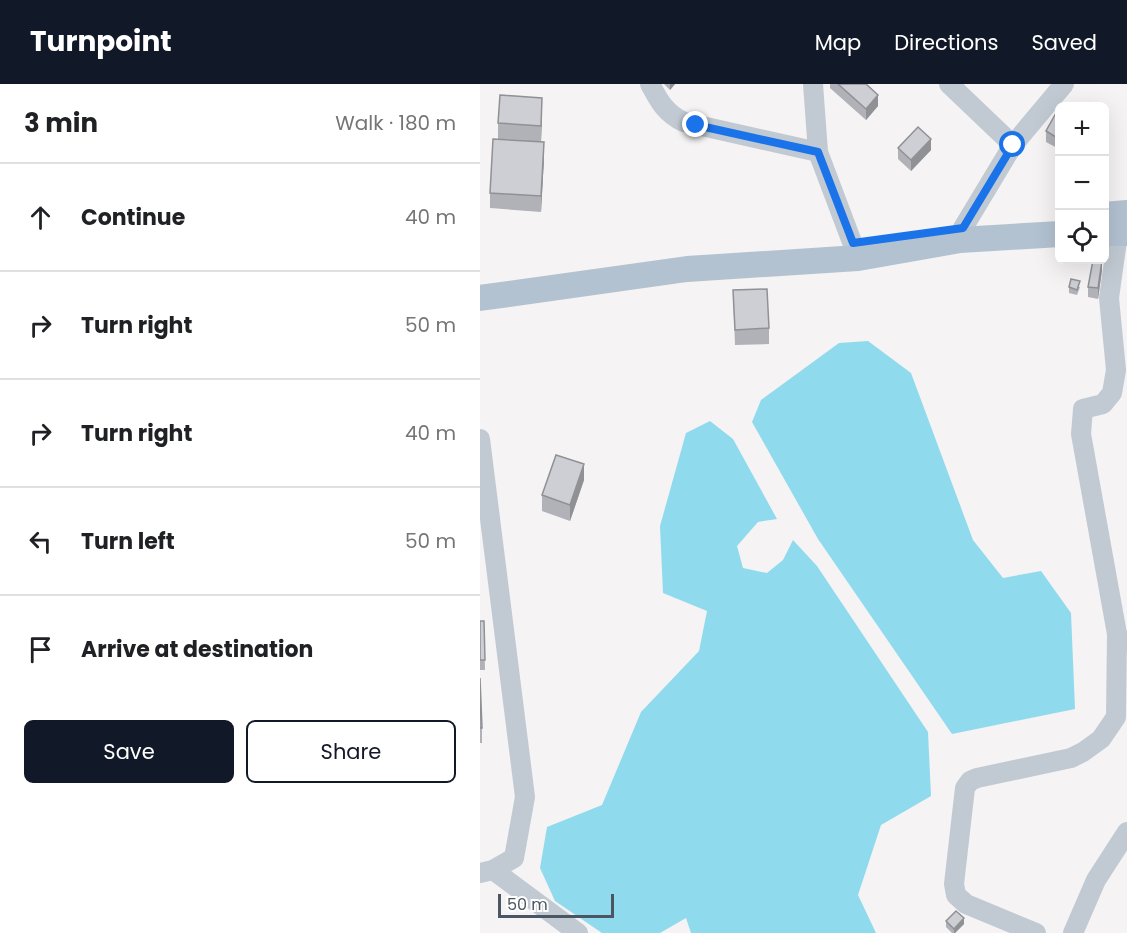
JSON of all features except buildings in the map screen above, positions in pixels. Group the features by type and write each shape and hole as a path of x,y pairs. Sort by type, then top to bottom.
{"main road":[{"path":"480,298 687,269 855,250 1055,220"},
{"path":"961,234 1055,234"},
{"path":"480,281 855,250"}],"street":[{"path":"650,84 661,105 674,118 818,152"},
{"path":"813,84 818,152 855,250"},
{"path":"949,84 971,92 1013,145"},
{"path":"961,234 1013,145 1064,84"},
{"path":"1036,933 966,904 956,895 954,884 965,788 970,781 1071,758 1101,739 1116,717 1122,641 1081,434 1083,410 1103,404 1112,393 1116,370 1109,298 1116,226"},
{"path":"480,439 525,797 514,858 487,872 578,933"},
{"path":"1073,933 1096,880 1127,832"}],"water":[{"path":"868,341 911,373 973,540 1003,578 1041,571 1071,613 1075,709 952,734 818,539 752,422 761,400 839,343"},
{"path":"710,421 733,439 777,519 758,522 737,546 743,568 767,573 783,560 793,540 817,566 928,732 931,796 881,825 858,895 876,933 691,933 686,918 660,933 602,933 555,901 540,868 547,827 602,805 641,712 699,651 707,611 663,593 660,526 686,433"}],"route":[{"path":"696,125 818,152 853,243 963,228 1013,145"}]}
